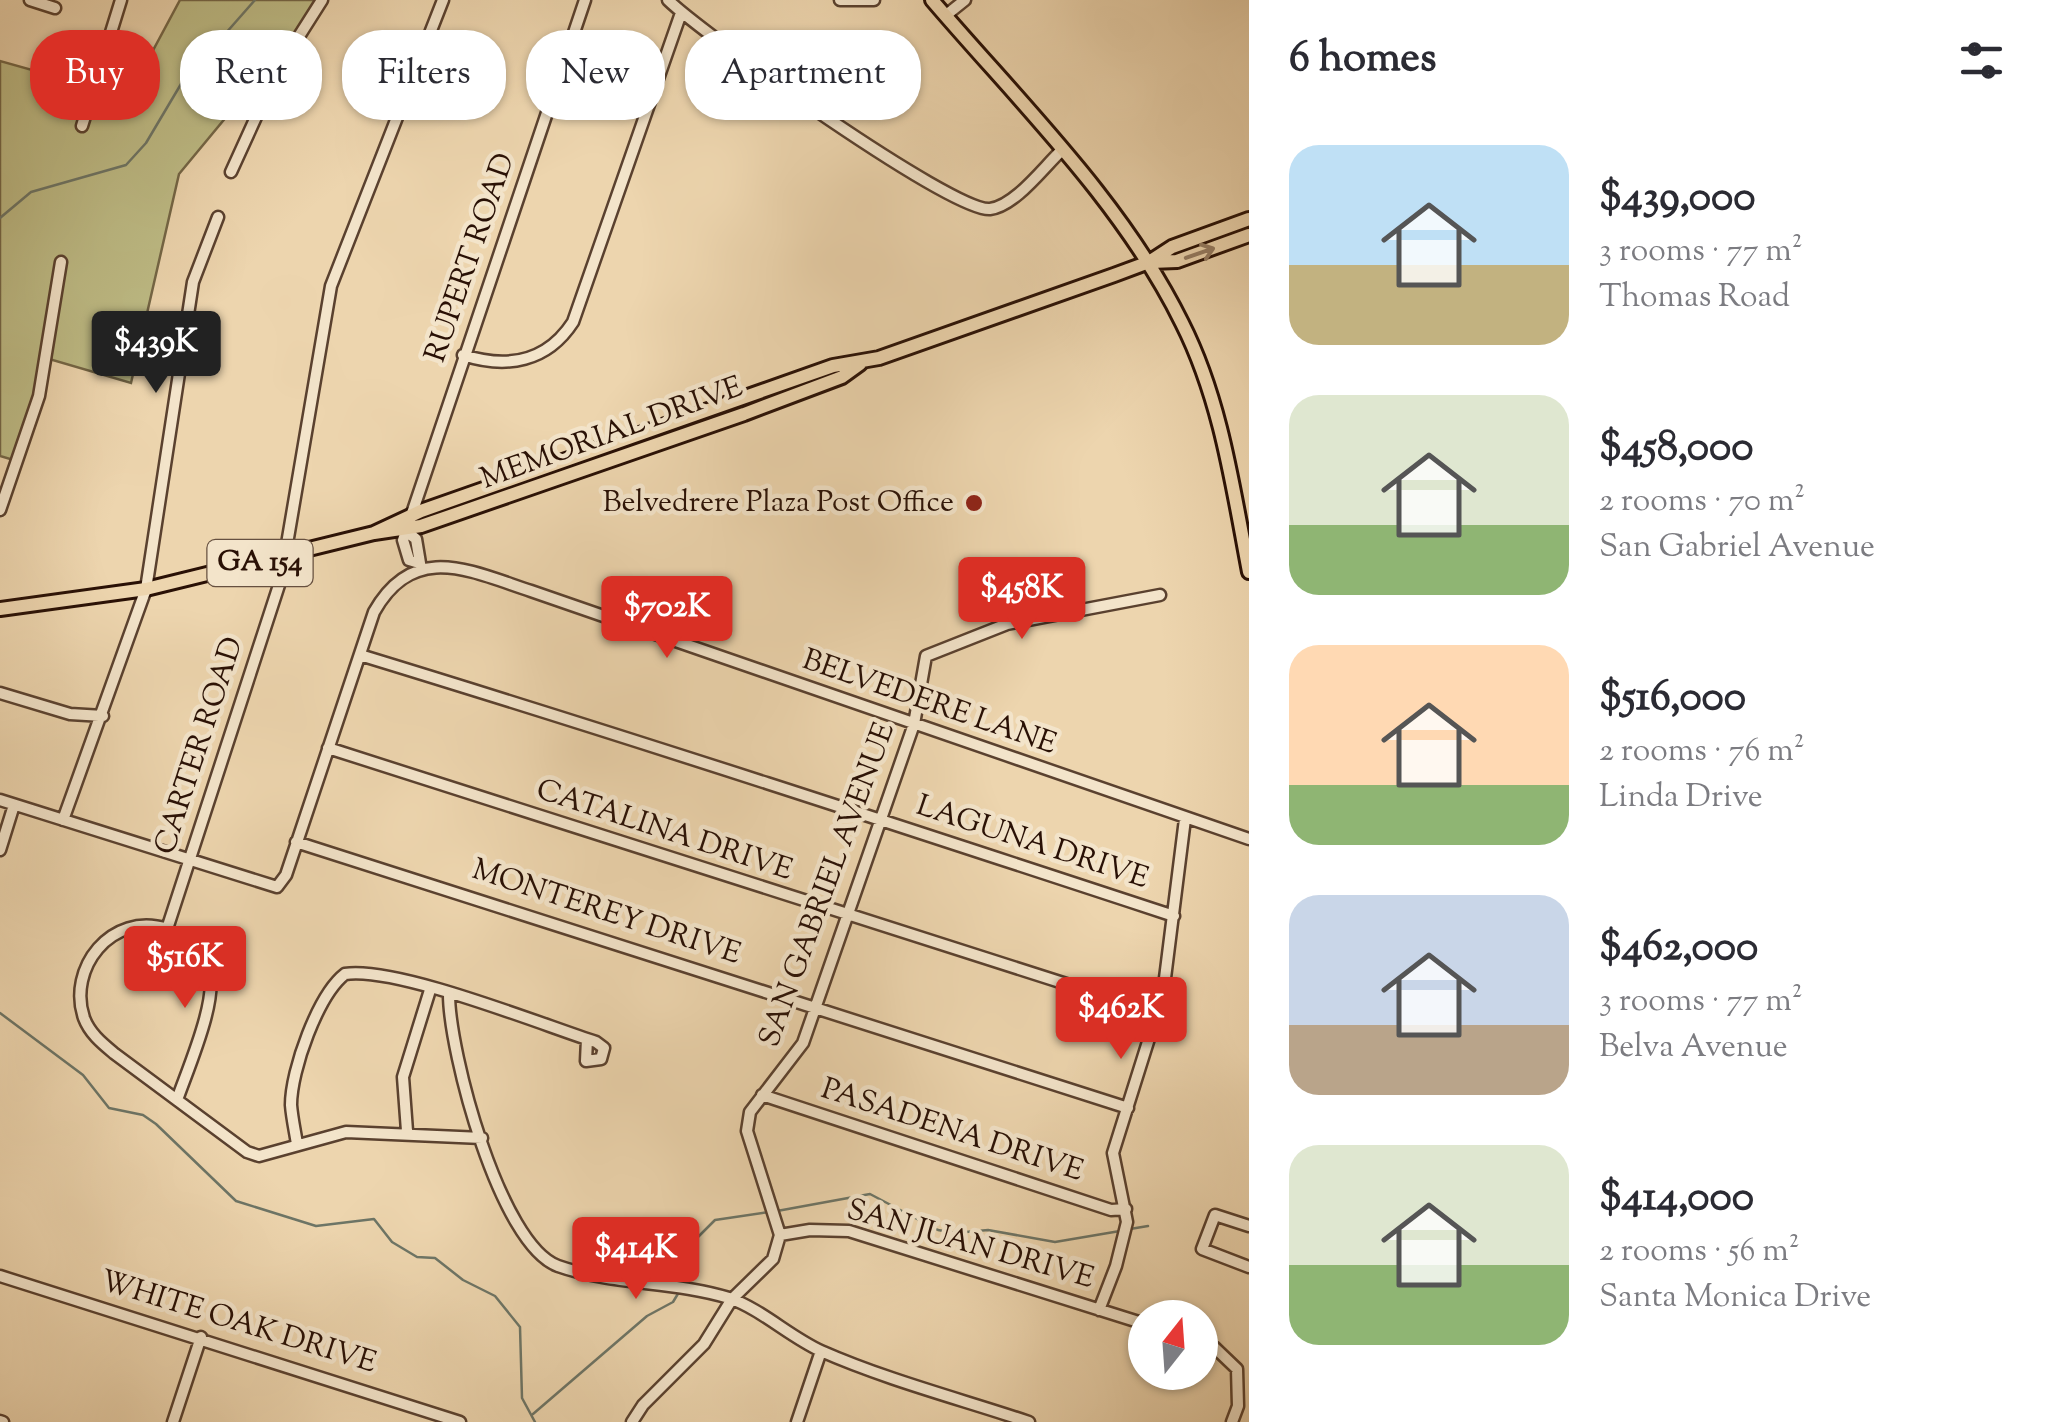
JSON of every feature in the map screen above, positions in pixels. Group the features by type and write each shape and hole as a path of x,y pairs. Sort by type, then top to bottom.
{"main road":[{"path":"932,0 1061,151 1149,262 1184,326 1214,406 1249,572"},
{"name":"MEMORIAL DRIVE","path":"0,609 146,590 409,526 834,366 860,364 1149,262 1172,247 1249,220"},
{"name":"MEMORIAL DRIVE","path":"1149,262 1177,260 1249,234"}],"street":[{"path":"30,0 55,8"},
{"path":"82,126 121,0"},
{"path":"231,172 276,71 322,0"},
{"name":"CARTER ROAD","path":"167,929 286,557 330,286 443,0"},
{"name":"RUPERT ROAD","path":"409,526 585,0"},
{"path":"668,0 910,171 980,208 1004,204 1061,151"},
{"path":"840,0 874,0"},
{"path":"946,16 965,0"},
{"path":"464,354 502,362 538,356 555,345 573,322 682,13"},
{"path":"64,820 146,590 193,282 218,216"},
{"path":"0,510 39,396 61,262"},
{"path":"409,526 403,540 409,560 420,566"},
{"path":"0,800 188,862 278,887 386,592 420,566"},
{"name":"BELVEDERE LANE","path":"420,566 466,570 1249,839"},
{"name":"SAN GABRIEL AVENUE","path":"780,1234 747,1131 750,1112 790,1065 815,1007 914,724 926,656 1007,624 1160,595"},
{"name":"LAGUNA DRIVE","path":"360,655 582,721 718,770 1174,916"},
{"path":"0,693 70,714 103,716"},
{"name":"CATALINA DRIVE","path":"328,748 1157,1013"},
{"path":"0,850 14,805"},
{"path":"1099,1310 1123,1243 1126,1209 1112,1164 1116,1140 1157,1013 1185,819"},
{"name":"MONTEREY DRIVE","path":"296,842 1128,1108"},
{"path":"177,1100 201,1028 211,981 208,970 167,929 129,926 106,937 92,961 80,1000 96,1038 177,1100 247,1152 259,1156 346,1132 482,1138"},
{"path":"297,1144 293,1091 317,1010 333,983 345,974 360,972 448,994 587,1038"},
{"path":"408,1132 403,1077 430,990"},
{"path":"448,994 455,1053 482,1138 516,1228 544,1260 592,1274 732,1299 822,1351 1028,1422"},
{"name":"PASADENA DRIVE","path":"762,1095 1112,1210 1126,1209"},
{"path":"1249,1226 1215,1215 1202,1249 1249,1266"},
{"name":"SAN JUAN DRIVE","path":"780,1234 849,1231 1128,1319"},
{"path":"632,1422 642,1405 693,1358 732,1299 773,1259 780,1234"},
{"name":"WHITE OAK DRIVE","path":"0,1276 460,1422"},
{"path":"173,1422 200,1337"},
{"path":"797,1422 822,1351"},
{"path":"1218,1351 1237,1368 1238,1406 1232,1422"}],"shaded area":[{"path":"180,0 323,0 298,30 180,30 180,120 224,120 179,174 131,383 46,358 20,462 0,456 0,61 30,69 30,120 160,120 160,37"}],"waterway":[{"path":"0,218 31,192 126,165 146,143 181,84 255,0"},
{"path":"0,1013 83,1075 109,1108 143,1115 156,1124 236,1201 316,1226 374,1219 392,1242 417,1257 435,1258 463,1280 495,1296 520,1327 522,1398 535,1422"},
{"path":"777,1211 870,1194 938,1230 955,1233 988,1230 1055,1242 1120,1231"},
{"path":"683,1286 689,1246 715,1220 769,1212"},
{"path":"1130,1229 1148,1226"},
{"path":"533,1414 647,1316 673,1302 679,1292"}],"place":[{"name":"Belvedrere Plaza Post Office","path":"974,503"}]}
